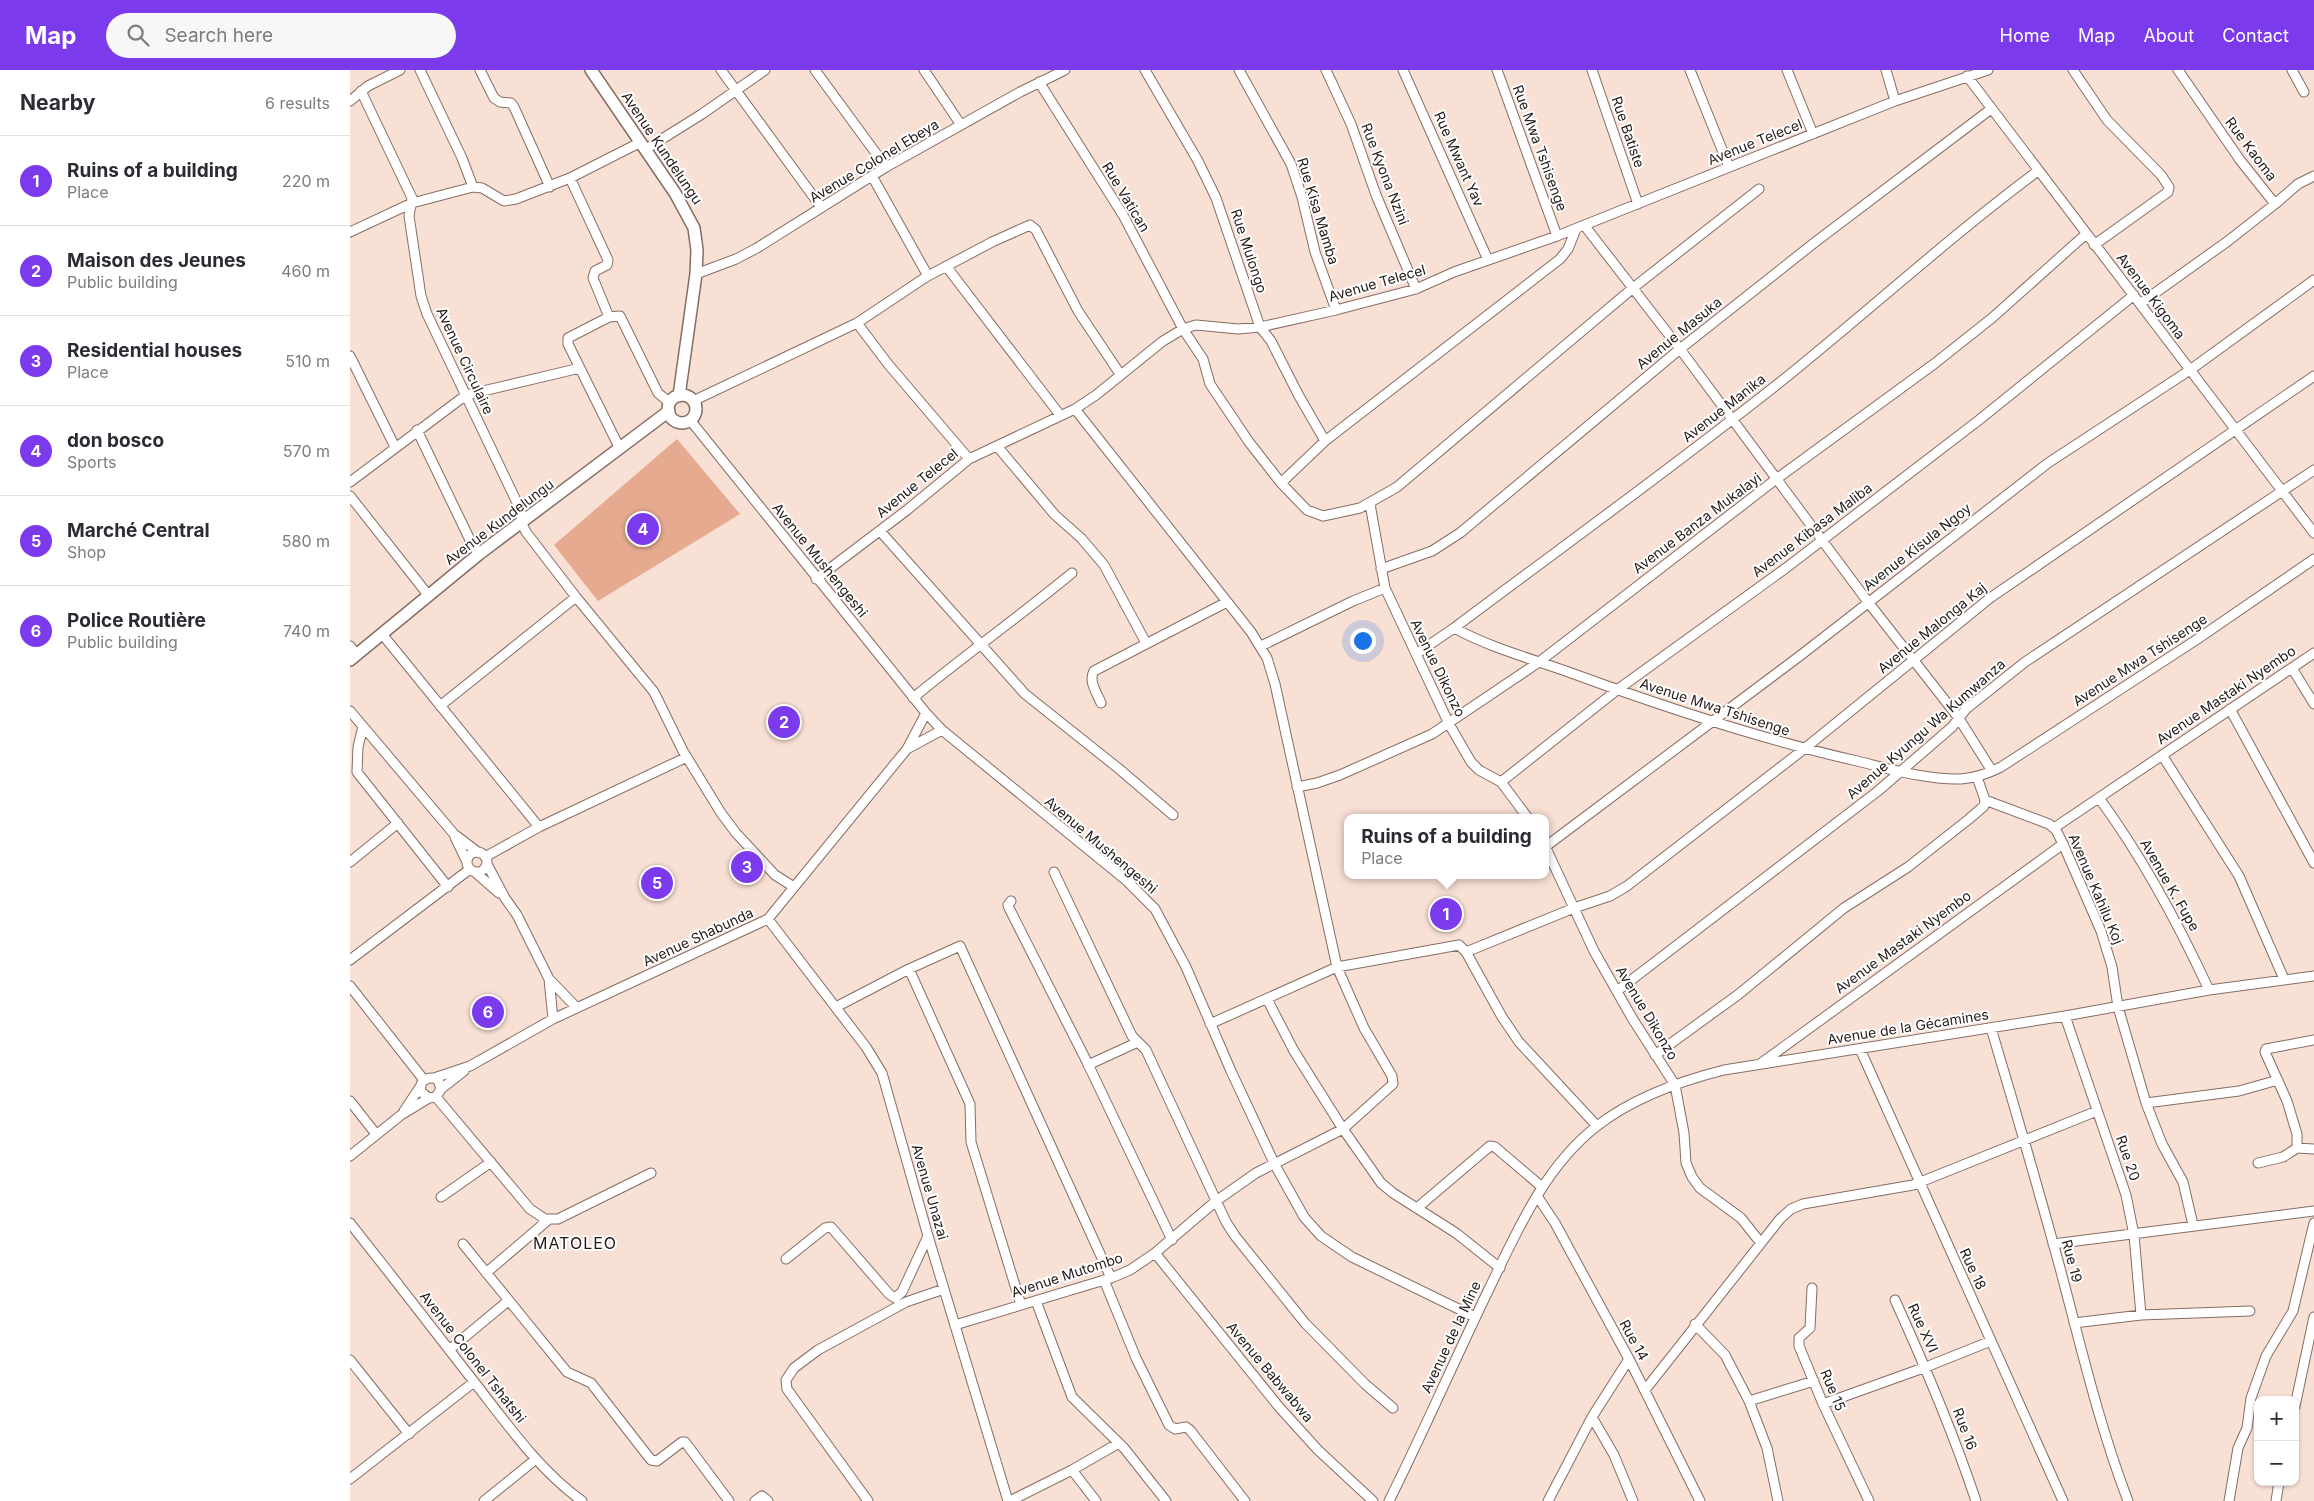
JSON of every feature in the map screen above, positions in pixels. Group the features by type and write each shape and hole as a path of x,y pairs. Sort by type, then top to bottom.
{"street":[{"path":"350,101 361,91 399,70"},
{"path":"420,70 462,158 472,187"},
{"path":"480,70 494,98 500,102 511,103 514,107 550,187"},
{"name":"Avenue Kundelungu","path":"352,654 382,634 479,554 522,524 620,449 672,403 696,274 695,236 690,218 644,145 591,70"},
{"path":"721,70 821,207"},
{"path":"350,232 412,203 472,187 482,188 497,198 507,201 550,187 644,145 736,91 765,70"},
{"path":"816,70 886,167"},
{"path":"924,70 961,125"},
{"name":"Avenue Colonel Ebeya","path":"696,274 752,251 886,167 1039,82 1065,70"},
{"name":"Rue Mulongo","path":"1145,70 1198,161 1216,198 1260,327 1271,341 1325,441"},
{"name":"Rue Kisa Mamba","path":"1239,70 1291,164 1302,196 1316,252 1336,310"},
{"name":"Rue Kyona Nzini","path":"1326,70 1351,124 1376,195 1416,289"},
{"name":"Rue Mwant Yav","path":"1403,70 1488,260"},
{"name":"Rue Mwa Tshisenge","path":"1497,70 1557,236"},
{"name":"Rue Batiste","path":"1592,70 1638,204"},
{"path":"1690,70 1729,167"},
{"path":"1787,70 1813,134"},
{"path":"1886,70 1895,101"},
{"path":"2073,70 2104,116 2167,182 2169,187 2168,192 2094,244"},
{"name":"Rue Kaoma","path":"2178,70 2240,160 2274,204 2298,184 2314,176"},
{"path":"2292,70 2304,92"},
{"name":"Avenue Telecel","path":"816,579 880,531 969,459 1075,409 1096,395 1163,341 1183,328 1196,326 1238,329 1260,327 1416,289 1488,260 1580,227 1895,101 1983,71"},
{"name":"Avenue Kigoma","path":"1967,76 2314,533"},
{"name":"Rue Vatican","path":"1039,82 1123,215 1183,328 1203,359 1210,384 1249,442 1282,483 1307,510 1319,515 1342,512 1370,504 1397,487 1633,288 1759,188"},
{"path":"361,91 411,196 412,203"},
{"name":"Avenue Masuka","path":"1381,569 1432,551 1460,533 1680,349 1814,243 1991,108"},
{"name":"Avenue Manika","path":"1416,654 1454,628 1731,421 1964,228 2038,171"},
{"path":"872,176 928,276"},
{"path":"570,178 609,261 607,265 595,271 593,278 610,317"},
{"name":"Avenue Circulaire","path":"412,203 409,216 423,304 521,511 522,524 528,536 654,692 687,757 721,813 736,833 775,875 794,887"},
{"path":"2141,303 2228,241 2274,204"},
{"path":"693,401 857,323 946,266 1012,232 1032,226 1038,232 1078,311 1120,374"},
{"path":"1282,483 1325,441 1560,259 1580,227 1633,288 1680,349 1775,480 1958,717 1992,771"},
{"name":"Avenue Banza Mukalayi","path":"1297,787 1317,783 1380,758 1449,724 1539,662 1775,480 1934,364 1992,318 2086,234"},
{"path":"946,266 1060,415"},
{"name":"Avenue Kisula Ngoy","path":"1549,844 1713,723 2048,463 2190,370 2314,280"},
{"name":"Avenue Kibasa Maliba","path":"1501,782 1617,690 1822,540 1979,420 2134,295"},
{"path":"620,449 568,344 568,338 610,317 618,315 624,321 658,393 672,403"},
{"path":"857,323 888,364 969,459"},
{"path":"350,356 395,447"},
{"path":"350,482 466,395 580,368"},
{"name":"Avenue Malonga Kaj","path":"1466,952 1574,908 1610,896 1627,886 1804,749 1990,598 2314,376"},
{"path":"687,396 693,401 695,411 690,420 680,423 671,417 672,403 687,396"},
{"path":"1075,409 1261,646 1275,684 1337,967"},
{"name":"Avenue Mushengeshi","path":"690,420 816,579 913,698 942,730 1127,881 1155,909 1186,967 1275,1165 1304,1217 1327,1240 1352,1257 1475,1317"},
{"path":"417,430 470,540 479,554"},
{"path":"997,446 1055,515 1081,538 1104,565 1146,643"},
{"name":"Avenue Kyungu Wa Kumwanza","path":"1617,991 1855,809 1947,731 1958,717 1994,685 2053,642 2314,470"},
{"path":"350,496 429,596"},
{"name":"Avenue Dikonzo","path":"1370,504 1385,588 1449,724 1471,762 1479,770 1501,782 1525,814"},
{"path":"880,531 1025,694 1118,768 1173,815"},
{"name":"Avenue Mwa Tshisenge","path":"1454,628 1496,649 1539,662 1713,723 1804,749 1899,771 1959,779 1977,777 1992,771 2196,640 2314,559"},
{"path":"913,698 979,644 1013,621 1072,573"},
{"path":"1261,646 1353,601 1385,588"},
{"path":"440,706 576,597"},
{"path":"1102,703 1092,682 1092,674 1098,669 1227,602"},
{"path":"382,634 539,827"},
{"name":"Avenue Mastaki Nyembo","path":"2054,828 2314,653"},
{"path":"2292,668 2314,704"},
{"path":"2230,709 2314,862"},
{"path":"350,711 454,834 484,858 505,898 520,920 549,979 577,1008"},
{"path":"907,749 926,713"},
{"path":"363,726 353,774 398,823 448,887"},
{"path":"907,749 942,730"},
{"name":"Avenue Shabunda","path":"470,1066 553,1019 768,919 907,749"},
{"path":"2162,755 2239,876 2284,980"},
{"path":"471,868 471,855 484,858 539,827 687,757"},
{"path":"1655,1054 1739,994 1844,908 1915,861 1969,819 1984,806 1985,800 1977,777"},
{"name":"Avenue K. Fupe","path":"2099,798 2172,914 2209,990"},
{"name":"Avenue Kahilu Koj","path":"1985,800 2046,822 2054,828 2063,844 2101,931 2112,967 2118,1006 2146,1103 2162,1144 2183,1182 2192,1225"},
{"path":"350,862 398,823"},
{"path":"454,834 471,868 505,898"},
{"name":"Avenue Mastaki Nyembo","path":"1759,1065 2063,844"},
{"name":"Avenue Dikonzo","path":"1549,855 1591,945 1675,1085"},
{"path":"350,960 471,868 483,870 484,858"},
{"path":"1054,872 1116,1004 1132,1036 1146,1050 1216,1201 1235,1236 1305,1323 1365,1384 1393,1408"},
{"path":"1011,901 1008,905 1009,908 1088,1065 1172,1240"},
{"name":"Avenue Unazai","path":"768,919 872,1055 882,1073 928,1236 1009,1501"},
{"path":"1210,1024 1337,967 1456,944 1462,946 1466,952 1502,1018 1519,1042 1596,1126"},
{"path":"836,1007 909,969 960,946 1107,1279 1136,1358 1169,1425 1175,1429 1186,1427 1190,1430 1245,1501"},
{"name":"Avenue Mutombo","path":"955,1325 1107,1279 1130,1270 1172,1240 1216,1201 1256,1173 1344,1129 1390,1088 1394,1080 1364,1028 1337,967"},
{"path":"909,969 970,1104 971,1142 1021,1305"},
{"name":"Avenue de la Gécamines","path":"1542,1187 1578,1143 1596,1126 1629,1106 1675,1085 1724,1070 2065,1016 2209,990 2314,976"},
{"path":"549,979 553,1019"},
{"path":"350,986 422,1084 421,1092 435,1095 537,1215 548,1220 558,1219 651,1173"},
{"path":"1267,999 1294,1051 1381,1183 1456,1233 1500,1268"},
{"name":"Rue 20","path":"2065,1016 2121,1177 2134,1234 2141,1315"},
{"name":"Rue 19","path":"1991,1028 2054,1244 2112,1461 2128,1501"},
{"path":"2297,1148 2293,1120 2265,1050 2314,1040"},
{"path":"1088,1065 1138,1042"},
{"name":"Rue 18","path":"1860,1049 1918,1183 2063,1501"},
{"path":"401,1115 422,1084 470,1066"},
{"path":"350,1156 401,1115 435,1095 470,1066"},
{"path":"434,1078 438,1080 435,1095"},
{"path":"2146,1103 2239,1091 2278,1080"},
{"path":"1675,1085 1683,1126 1686,1163 1692,1177 1700,1188 1741,1218 1760,1242"},
{"path":"350,1101 376,1134"},
{"path":"1645,1390 1760,1242 1787,1212 1803,1204 1918,1183 2097,1111"},
{"path":"1417,1208 1490,1146 1495,1147 1542,1187"},
{"path":"2258,1163 2283,1157 2297,1148 2314,1149"},
{"path":"441,1197 491,1162"},
{"name":"Avenue de la Mine","path":"1389,1501 1475,1317 1542,1187"},
{"name":"Rue 14","path":"1537,1196 1555,1223 1629,1359 1700,1501"},
{"path":"2054,1244 2314,1211"},
{"path":"486,1273 548,1220"},
{"name":"Avenue Colonel Tshatshi","path":"350,1222 536,1459 569,1492 582,1501"},
{"path":"2229,1501 2238,1448 2247,1428 2251,1398 2266,1356 2292,1311 2314,1223"},
{"path":"786,1259 827,1226 831,1227 889,1294 895,1298 902,1292 928,1236"},
{"path":"463,1244 567,1372 591,1383 651,1460 658,1461 680,1442 684,1442 730,1501"},
{"name":"Avenue Babwabwa","path":"1155,1253 1279,1407 1318,1450 1373,1501"},
{"name":"Rue 15","path":"1812,1288 1810,1328 1798,1341 1823,1404 1869,1501"},
{"path":"868,1501 787,1390 786,1380 794,1368 818,1350 906,1302 944,1289"},
{"name":"Rue XVI","path":"1895,1300 1926,1367"},
{"path":"449,1350 508,1301"},
{"path":"1036,1301 1069,1392 1075,1402 1119,1443 1166,1501"},
{"path":"2074,1323 2141,1315 2250,1311"},
{"path":"2297,1396 2314,1317"},
{"path":"1695,1324 1725,1355 1749,1401 1767,1448 1778,1501"},
{"path":"1823,1404 1926,1367 1991,1340"},
{"path":"1548,1501 1592,1417 1629,1359"},
{"path":"350,1360 409,1434"},
{"name":"Rue 16","path":"1926,1367 1955,1438 1976,1501"},
{"path":"1749,1401 1814,1380"},
{"path":"351,1477 474,1382"},
{"path":"1592,1417 1614,1456 1633,1501"},
{"path":"1009,1501 1072,1470 1119,1443"},
{"path":"484,1501 536,1459"},
{"path":"1072,1470 1096,1501"},
{"path":"2276,1501 2278,1486"},
{"path":"755,1501 762,1496 768,1501"}],"shaded area":[{"path":"677,439 740,514 598,601 554,545"}],"place":[{"name":"don bosco","path":"643,529"},
{"name":"Maison des Jeunes","path":"784,722"},
{"name":"Residential houses","path":"747,867"},
{"name":"Marché Central","path":"657,883"},
{"name":"Ruins of a building","path":"1446,914"},
{"name":"Police Routière","path":"488,1012"}],"district":[{"name":"MATOLEO","path":"575,1243"}]}
